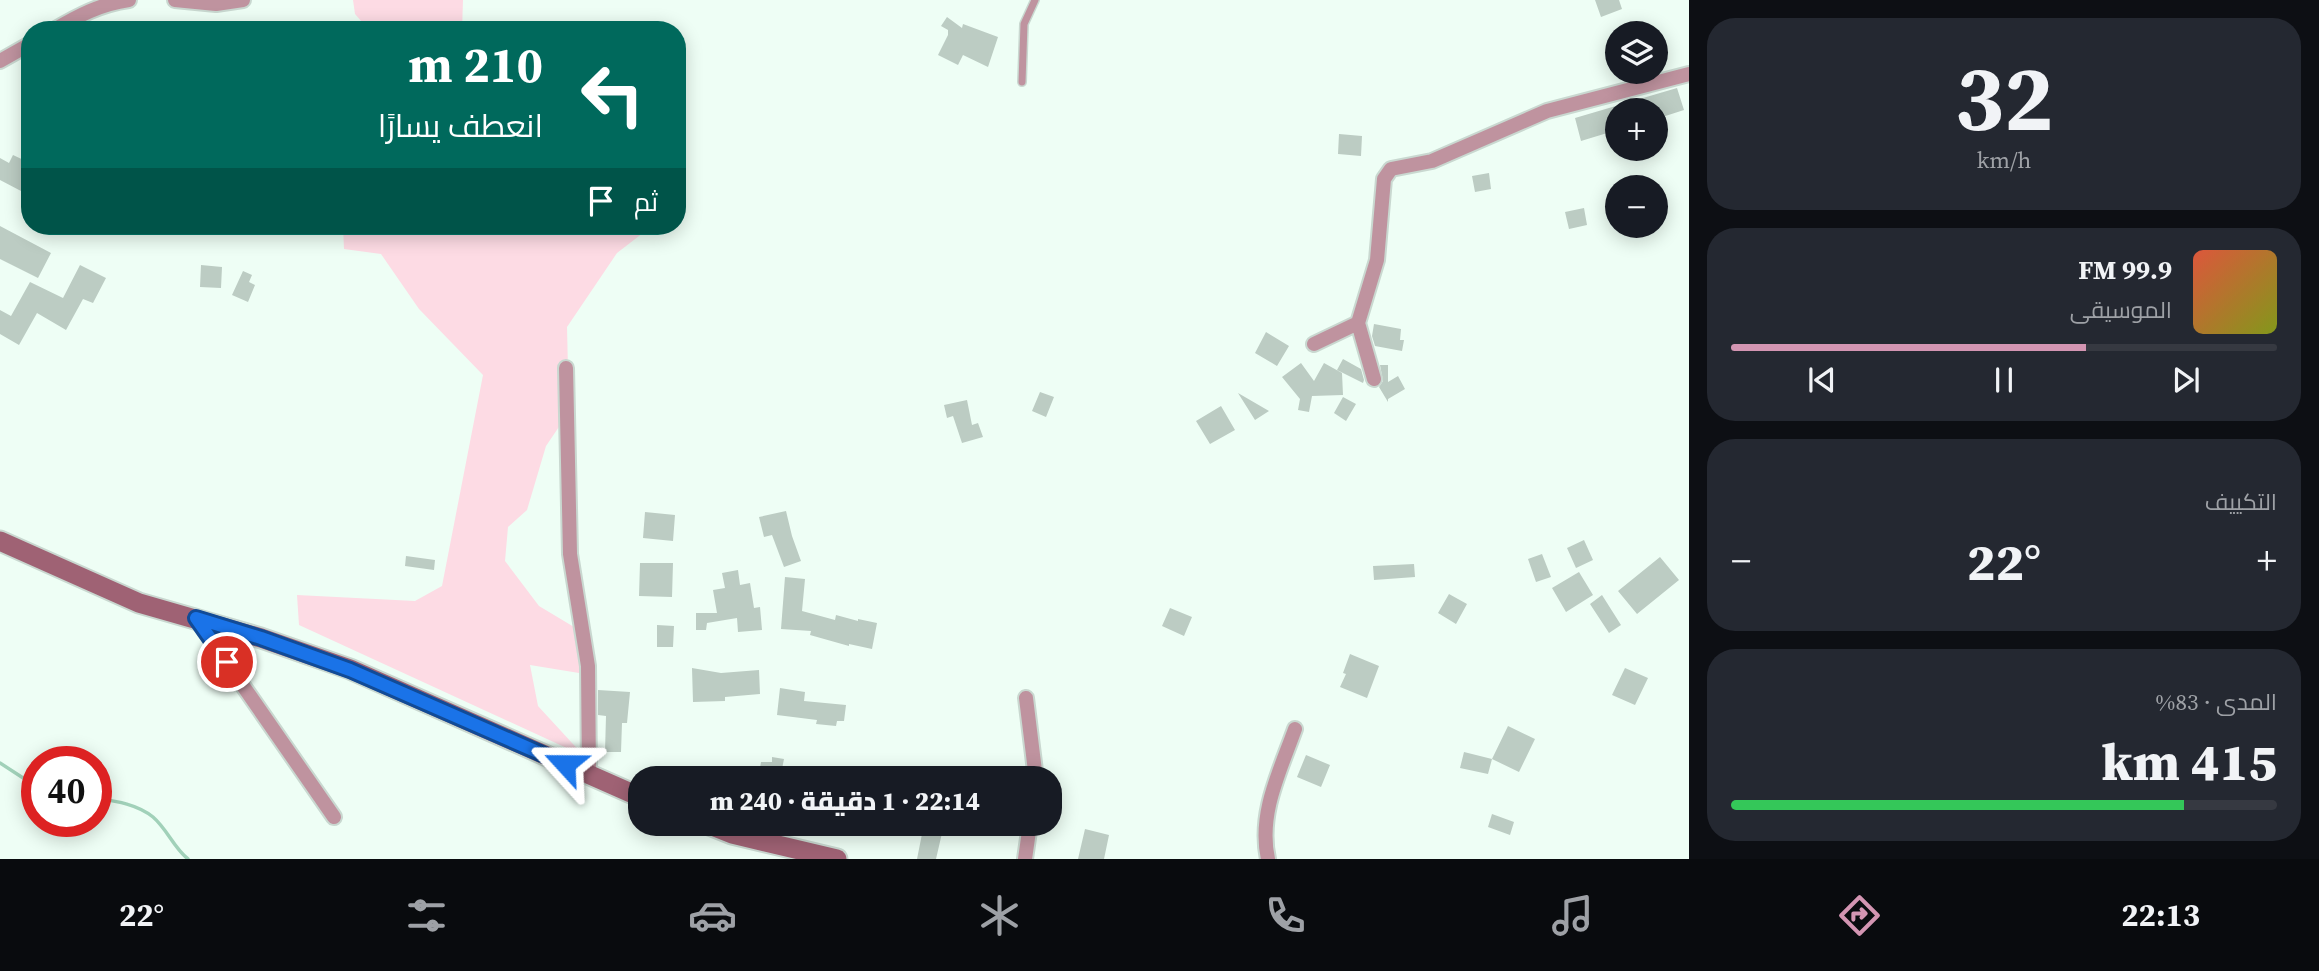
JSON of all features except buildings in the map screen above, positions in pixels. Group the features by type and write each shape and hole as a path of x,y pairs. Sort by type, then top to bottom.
{"street":[{"path":"69,21 110,2 129,0"},
{"path":"175,0 216,4 243,0"},
{"path":"0,61 21,49"},
{"path":"1374,379 1358,323 1377,260 1384,179 1391,169 1432,161 1547,111 1689,74"},
{"path":"1314,344 1358,323"},
{"path":"566,368 570,554 588,666 589,775"},
{"path":"0,541 139,603 261,638 350,670 628,792"},
{"path":"196,618 334,817"},
{"path":"1026,698 1034,766"},
{"path":"1268,859 1265,847 1268,804 1295,729"},
{"path":"740,836 837,859"},
{"path":"1025,859 1028,836"}],"lane":[{"path":"1022,82 1024,24 1035,0"}],"shaded area":[{"path":"353,0 463,0 462,21 361,21 355,14"},
{"path":"343,235 640,235 617,253 567,327 569,412 546,446 527,510 508,527 505,561 539,606 579,630 579,673 530,665 538,706 584,756 299,625 297,595 415,601 442,586 483,375 419,309 381,254 344,249"}],"waterway":[{"path":"0,763 21,777"},
{"path":"112,801 140,809 153,817 188,859"}],"route":[{"path":"227,662 196,618 350,670 565,764"}]}
